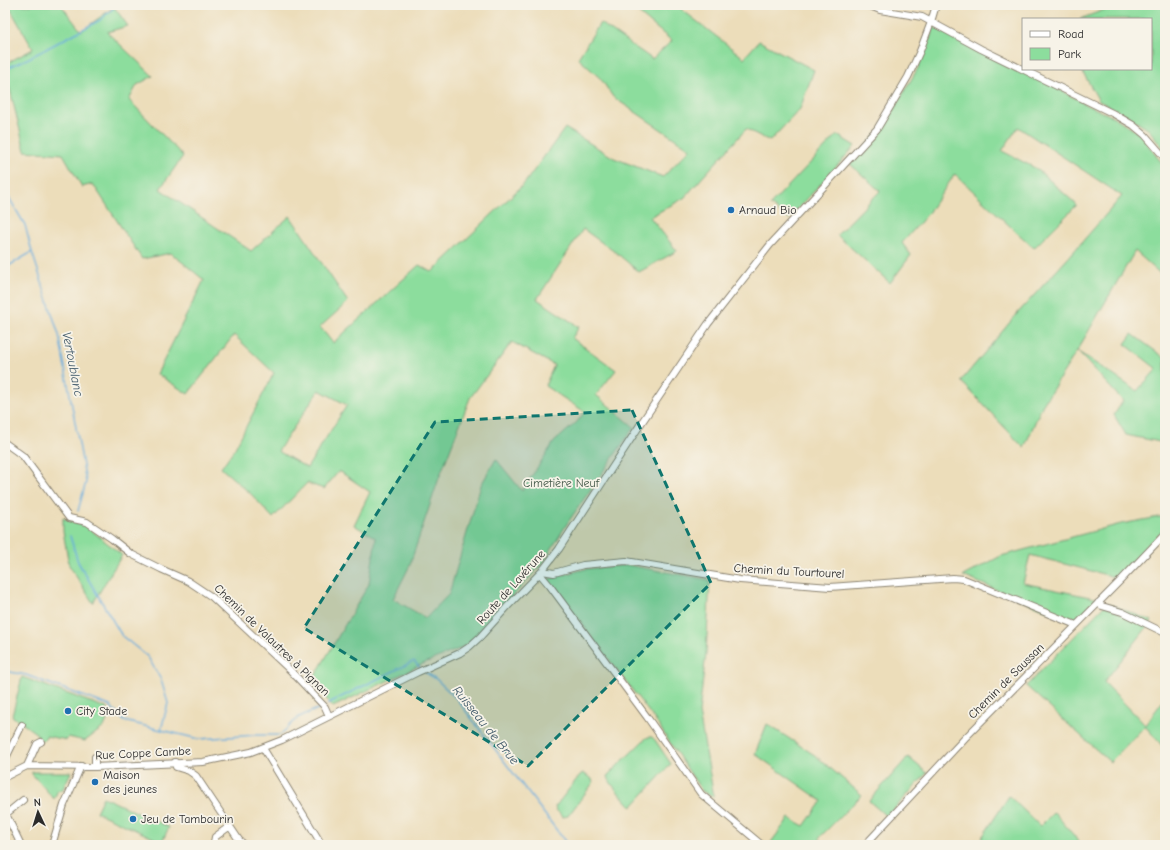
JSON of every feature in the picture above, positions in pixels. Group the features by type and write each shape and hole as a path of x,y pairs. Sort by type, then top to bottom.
{"street":[{"path":"868,5 880,10 922,17 1022,69"},
{"name":"Route de Lavérune","path":"282,740 418,672 460,653 480,637 541,572 559,549 708,324 770,246 877,129 908,77 920,51 936,5"},
{"path":"1024,70 1114,114 1133,125 1145,135 1165,158"},
{"name":"Chemin de Valautres à Pignan","path":"5,443 23,456 69,518 87,522 132,554 188,581 212,596 290,670 325,707 329,716"},
{"name":"Chemin de Saussan","path":"865,845 965,738 1165,534"},
{"name":"Chemin du Tourtourel","path":"541,572 554,573 583,565 626,562 740,580 830,587 953,578 964,579 1076,625"},
{"path":"541,572 647,717 701,794 762,845"},
{"path":"1098,603 1102,606 1122,612 1165,633"},
{"path":"5,760 22,726"},
{"name":"Rue Coppe Cambe","path":"5,777 27,766 95,766 203,762 263,748 282,740"},
{"path":"27,766 37,744 41,742"},
{"path":"263,748 322,845"},
{"path":"95,757 95,766"},
{"path":"175,762 176,767 189,771 196,776 230,826 245,845"},
{"path":"52,845 64,805 81,766"},
{"path":"21,845 5,813 23,800"},
{"path":"5,830 11,826"},
{"path":"214,842 215,837 230,826"}],"highlighted area":[{"path":"632,410 711,583 528,766 304,628 435,422"}],"green space":[{"name":"Cimetière Neuf","path":"8,5 61,5 81,31 114,7 128,26 107,32 153,76 137,85 129,100 183,156 160,189 251,251 290,216 348,302 320,327 333,343 419,265 432,272 524,184 565,128 614,158 663,177 690,149 613,97 601,79 578,58 600,23 652,59 672,41 629,5 676,5 744,58 759,41 814,70 800,109 770,141 746,129 684,198 650,217 677,251 639,272 619,255 583,229 537,299 579,327 572,338 616,370 596,395 634,427 568,522 544,561 472,641 459,649 427,662 333,707 312,681 369,584 376,538 354,525 370,492 339,471 324,489 307,483 273,518 252,495 221,468 235,448 274,373 234,335 188,394 157,374 204,280 171,253 142,259 93,184 82,187 63,154 25,151 5,64 33,49","holes":["512,342 554,365 545,386 585,412 577,422 554,442 522,491 496,459 481,485 449,594 426,618 393,599 409,567 439,478 470,398","319,390 347,405 307,468 278,451"]},
{"path":"1117,5 1165,5 1165,150 1149,130 1121,112 1099,101 1082,70 1152,70 1152,18 1083,18"},
{"path":"934,27 983,53 1055,87 1087,105 1116,118 1141,135 1165,166 1165,278 1135,251 1077,351 1042,406 1024,448 961,381 1016,315 1122,196 1018,127 1002,151 1037,169 1077,205 1034,248 955,174 926,216 902,243 911,255 890,283 837,235 880,191 850,164 886,123 918,68"},
{"path":"837,135 855,146 789,219 770,205"},
{"path":"1132,334 1165,358 1165,443 1126,435 1114,415 1123,401 1077,351 1137,391 1157,369 1125,344"},
{"path":"1165,516 1165,528 1118,578 1030,555 1023,583 1099,599 1075,622 963,576 1001,556 1121,524"},
{"path":"63,518 86,526 122,555 93,603 69,565 63,531"},
{"path":"627,565 710,580 706,653 699,713 714,797 702,791 655,720 548,579 585,569"},
{"path":"1107,603 1152,621 1104,682 1145,725 1165,698 1165,749 1145,726 1110,762 1026,686"},
{"path":"22,677 106,708 109,715 104,727 85,741 68,737 67,740 46,736 43,741 37,738 37,734 12,716"},
{"path":"767,724 816,756 862,795 819,838 826,845 769,845 789,818 804,826 822,801 755,754"},
{"path":"652,737 655,740 671,764 632,807 611,783 608,775 646,738"},
{"path":"908,757 927,773 887,817 869,801"},
{"path":"32,772 71,772 62,791 58,790 54,799 32,774"},
{"path":"583,773 592,779 593,783 568,816 563,817 555,807"},
{"path":"1009,796 1040,826 1054,812 1082,845 977,845"},
{"name":"Jeu de Tambourin","path":"103,797 169,827 162,842 96,812"}],"waterway":[{"path":"5,69 29,58 100,20 117,5"},
{"name":"Vertoublanc","path":"5,191 25,225 32,252 59,335 86,482 78,511"},
{"name":"Vertoublanc","path":"5,268 32,252"},
{"name":"Vertoublanc","path":"70,536 78,562 122,636 148,657 161,680 168,703 161,730"},
{"name":"Ruisseau de Brue","path":"327,704 414,661 420,668"},
{"name":"Ruisseau de Brue","path":"5,671 26,675 110,706 124,721 199,739 280,735 299,717 320,708"},
{"name":"Ruisseau de Brue","path":"425,672 436,679 456,698 568,845"}],"place":[{"name":"Arnaud Bio","path":"731,210"},
{"name":"City Stade","path":"68,711"},
{"name":"Maison des jeunes","path":"95,782"},
{"name":"Jeu de Tambourin","path":"133,819"}]}
